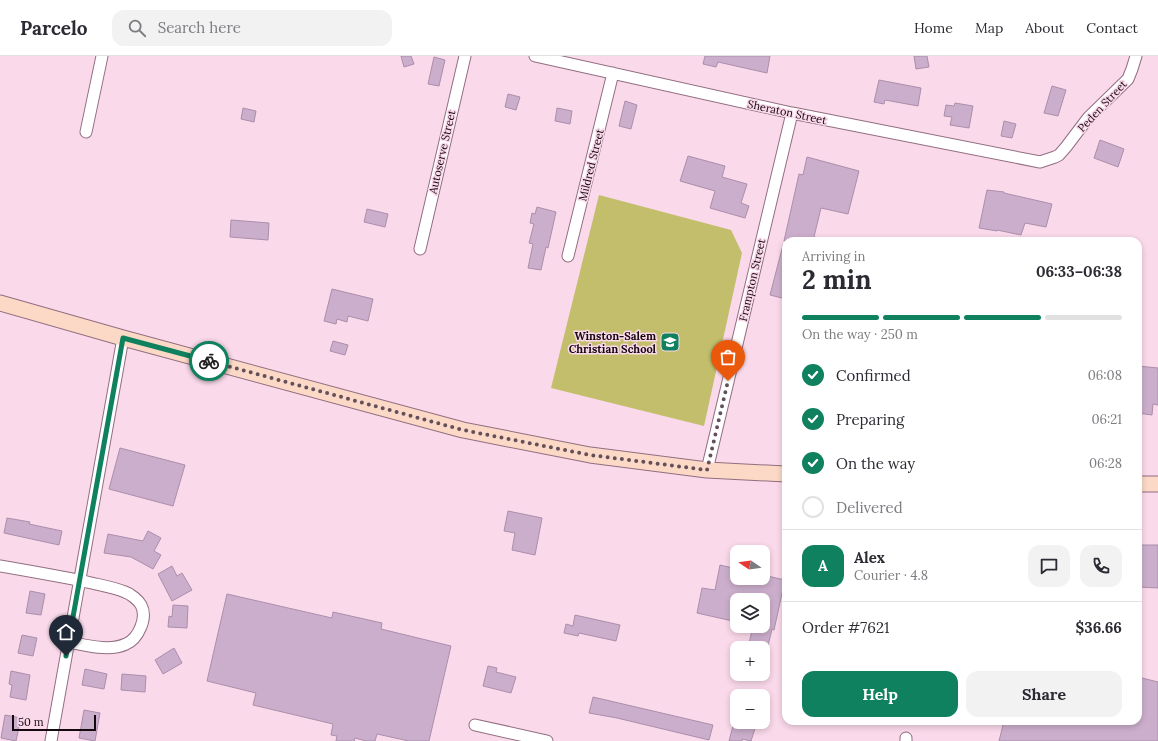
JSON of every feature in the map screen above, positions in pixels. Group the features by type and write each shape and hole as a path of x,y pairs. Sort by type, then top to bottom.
{"main road":[{"path":"0,303 123,338 463,430 590,455 707,470 782,474"},
{"path":"1142,484 1158,484"}],"street":[{"path":"86,132 102,56"},
{"name":"Autoserve Street","path":"420,249 464,56"},
{"name":"Sheraton Street","path":"535,56 792,113 1040,162"},
{"name":"Peden Street","path":"1040,162 1059,155 1088,118 1128,79 1136,56"},
{"name":"Mildred Street","path":"568,256 613,73"},
{"name":"Frampton Street","path":"707,470 792,113"},
{"path":"51,741 123,338"},
{"path":"0,566 80,581 125,592 134,597 141,605 143,620 140,630 134,638 126,644 116,647 100,647 69,642"},
{"path":"475,725 547,741"}],"shaded area":[{"path":"599,195 731,230 742,253 704,426 551,388"}],"building":[{"path":"401,56 411,56 414,64 404,67"},
{"path":"705,56 770,56 767,73 718,62 716,67 703,64"},
{"path":"914,56 927,56 929,67 916,69"},
{"path":"434,57 445,60 439,86 428,84"},
{"path":"879,80 921,88 918,106 885,100 884,104 874,102"},
{"path":"1052,86 1066,90 1058,116 1044,113"},
{"path":"508,94 520,97 516,110 505,107"},
{"path":"625,101 637,105 631,129 619,126"},
{"path":"955,103 973,106 969,128 950,125 952,117 944,116 946,105 954,106"},
{"path":"243,108 256,111 254,122 241,119"},
{"path":"557,108 572,111 570,124 555,121"},
{"path":"1004,121 1016,124 1012,138 1001,136"},
{"path":"1100,140 1124,149 1118,167 1094,158"},
{"path":"688,156 725,166 722,177 747,184 741,203 749,206 745,218 710,208 715,191 680,181"},
{"path":"807,157 859,171 848,214 821,208 814,237 785,237 799,174 803,175"},
{"path":"987,190 1004,192 1052,204 1046,227 1025,223 1021,235 979,228"},
{"path":"537,207 556,212 548,248 546,247 541,270 528,268 533,244 529,243 534,224 530,223 532,213 535,214"},
{"path":"367,209 388,214 385,227 364,222"},
{"path":"231,220 269,223 268,240 230,237"},
{"path":"782,249 782,298 770,295"},
{"path":"332,289 373,299 368,321 348,316 347,322 337,319 336,324 324,321"},
{"path":"333,341 348,345 345,355 330,351"},
{"path":"1142,366 1158,368 1158,405 1153,404 1152,415 1142,414"},
{"path":"120,448 185,465 173,506 109,489"},
{"path":"508,511 542,518 535,555 512,550 515,533 504,531"},
{"path":"7,518 30,522 29,524 62,531 59,545 4,533"},
{"path":"148,531 161,538 154,551 161,555 153,569 131,557 104,553 108,534 143,541"},
{"path":"1142,545 1158,545 1158,588 1142,587"},
{"path":"720,565 730,567 730,585 770,585 770,577 782,579 782,594 774,630 772,629 769,641 750,641 751,633 770,633 770,593 730,593 730,620 697,613 702,588 715,590"},
{"path":"172,566 177,576 182,573 192,590 172,601 158,574"},
{"path":"30,591 45,594 41,615 26,613"},
{"path":"227,594 332,618 333,612 382,623 381,629 451,646 429,741 409,741 377,734 375,741 366,741 355,738 354,741 336,741 337,736 331,735 333,724 253,705 256,693 207,681"},
{"path":"173,605 188,606 187,628 168,627 169,616 172,617"},
{"path":"575,615 620,625 616,641 579,633 578,636 564,633 566,624 573,626"},
{"path":"22,635 37,638 33,656 18,653"},
{"path":"174,648 182,663 163,674 155,660"},
{"path":"488,666 497,668 496,672 516,677 511,693 483,686"},
{"path":"85,669 107,674 104,689 82,685"},
{"path":"11,671 30,675 26,700 10,697 12,685 9,684"},
{"path":"122,674 146,676 145,692 121,690"},
{"path":"1142,678 1158,682 1158,741 999,741 1003,725 1142,725"},
{"path":"593,697 713,725 709,740 617,718 589,713"},
{"path":"84,710 100,713 95,741 79,738"},
{"path":"5,715 21,718 16,741 1,738"},
{"path":"732,729 755,729 751,741 742,739 742,741 729,741"}],"way so far":[{"path":"209,361 463,430 590,455 707,470 728,381"}],"place":[{"name":"Winston-Salem Christian School","path":"670,342"}],"route":[{"path":"66,656 123,338 209,361"}]}
